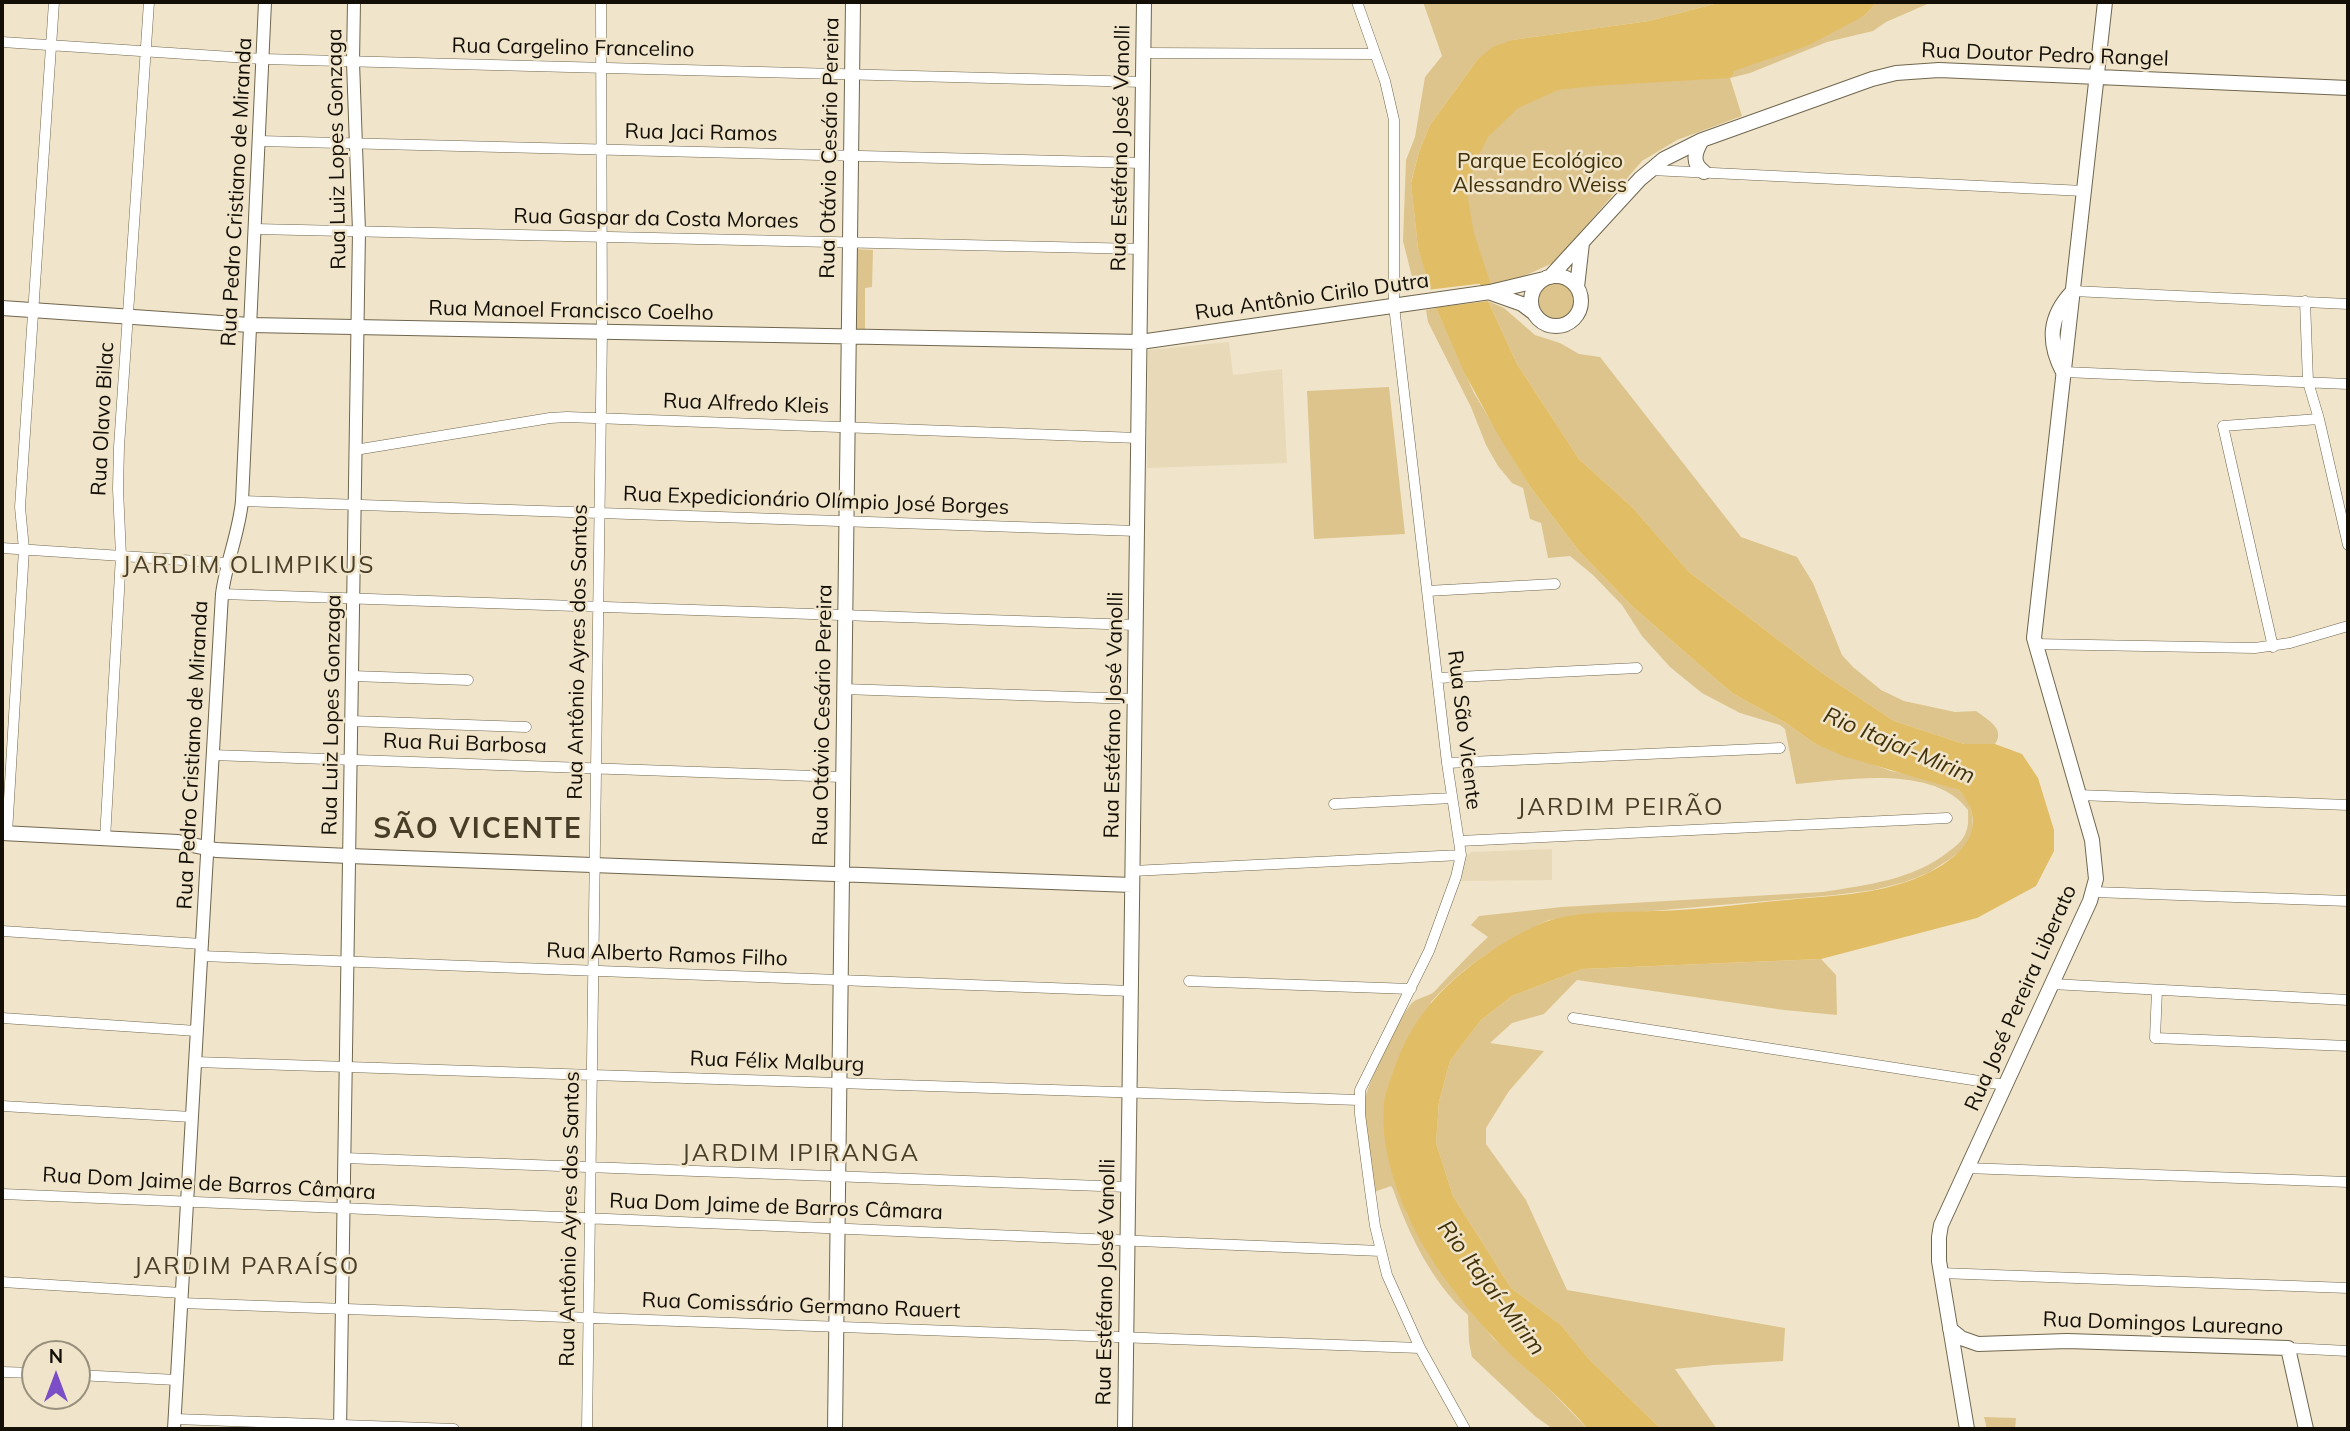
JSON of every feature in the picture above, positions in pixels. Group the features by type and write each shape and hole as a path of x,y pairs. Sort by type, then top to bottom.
{"main road":[{"name":"Rua Otávio Cesário Pereira","path":"835,1429 853,2"},
{"name":"Rua Estéfano José Vanolli","path":"1125,1429 1144,2"},
{"name":"Rua José Pereira Liberato","path":"1967,1429 1940,1273 1938,1248 1941,1225 2094,892 2096,879 2095,855 2034,644 2105,2"},
{"name":"Rua Doutor Pedro Rangel","path":"1547,278 1650,170 1676,151 1849,86 1896,73 1939,70 2348,88"},
{"path":"1702,140 1695,152 1695,158 1698,168 1704,173"},
{"path":"1577,287 1582,243"},
{"name":"Rua Antônio Cirilo Dutra","path":"1140,342 1488,293 1547,278"},
{"path":"1547,278 1566,278 1577,287 1580,309 1571,321 1555,326 1547,324 1534,313 1531,306 1533,291 1547,278"},
{"name":"Rua José Pereira Liberato","path":"2064,372 2054,352 2052,331 2058,309 2073,291"},
{"name":"Rua Antônio Cirilo Dutra","path":"1488,293 1522,304 1534,313"},
{"name":"Rua Manoel Francisco Coelho","path":"2,308 250,325 1140,342"},
{"path":"2066,348 2052,331 2068,328"},
{"path":"4,833 178,842 216,850 349,856 842,874 1132,878"},
{"path":"1950,1329 1961,1338 1978,1344"},
{"name":"Rua Domingos Laureano","path":"1978,1344 2067,1341 2288,1348"},
{"path":"1956,1362 1962,1352 1978,1344"},
{"path":"2288,1348 2306,1429"}],"street":[{"path":"4,833 24,549 20,506 54,2"},
{"name":"Rua Olavo Bilac","path":"105,839 121,556 118,468 149,2"},
{"name":"Rua Pedro Cristiano de Miranda","path":"174,1424 222,594 242,501 265,2"},
{"name":"Rua Luiz Lopes Gonzaga","path":"340,1427 359,231 353,62 354,2"},
{"name":"Rua Antônio Ayres dos Santos","path":"587,1429 602,332 601,2"},
{"name":"Rua São Vicente","path":"1357,2 1385,81 1394,120 1394,306 1447,763 1461,855 1439,927 1366,1078 1359,1100 1381,1251 1398,1302 1465,1429"},
{"name":"Rua Cargelino Francelino","path":"2,42 263,59 1143,82"},
{"path":"1144,53 1374,54"},
{"name":"Rua Jaci Ramos","path":"259,141 1142,163"},
{"path":"1650,170 2084,191"},
{"name":"Rua Gaspar da Costa Moraes","path":"255,229 1141,249"},
{"path":"2073,291 2348,304"},
{"path":"2305,302 2308,382 2348,545"},
{"path":"2064,372 2348,384"},
{"name":"Rua Alfredo Kleis","path":"355,450 550,418 1138,438"},
{"path":"2273,647 2222,426 2319,419"},
{"name":"Rua Expedicionário Olímpio José Borges","path":"242,501 1137,531"},
{"path":"2,548 227,563"},
{"path":"1427,591 1555,584"},
{"path":"222,594 1136,625"},
{"path":"2034,644 2227,649 2273,647 2348,627"},
{"path":"1438,678 1637,668"},
{"path":"352,676 468,680"},
{"path":"844,690 1135,699"},
{"path":"351,721 526,727"},
{"path":"1447,763 1780,748"},
{"name":"Rua Rui Barbosa","path":"212,755 842,777"},
{"path":"2078,795 2348,805"},
{"path":"1334,804 1452,798"},
{"path":"1459,841 1947,818"},
{"path":"1132,878 1461,855"},
{"path":"2094,892 2348,901"},
{"name":"Rua Alberto Ramos Filho","path":"2,931 348,962 1131,992"},
{"path":"1189,981 1411,989"},
{"path":"2052,984 2348,1000"},
{"path":"2157,990 2155,1038 2348,1046"},
{"path":"2,1018 197,1031"},
{"path":"1573,1018 2005,1085"},
{"name":"Rua Félix Malburg","path":"195,1062 1359,1100"},
{"path":"2,1106 192,1117"},
{"path":"344,1158 1128,1187"},
{"path":"1966,1168 2348,1182"},
{"name":"Rua Dom Jaime de Barros Câmara","path":"2,1194 1381,1251"},
{"path":"1940,1273 2348,1288"},
{"name":"Rua Comissário Germano Rauert","path":"2,1282 342,1309 1420,1348"},
{"name":"Rua Domingos Laureano","path":"2288,1348 2348,1351"},
{"path":"2,1372 21,1373"},
{"path":"91,1376 177,1380"},
{"path":"174,1424 454,1429"}],"shaded area":[{"path":"1229,342 1233,375 1282,369 1287,463 1147,468 1148,350"},
{"path":"1552,849 1552,880 1461,881 1465,857 1471,852"}],"green space":[{"path":"1423,2 1722,2 1649,21 1512,40 1478,59 1430,125 1419,152 1411,182 1418,248 1427,276 1424,285 1414,285 1403,241 1406,160 1415,137 1425,77 1442,56"},
{"name":"Parque Ecológico Alessandro Weiss","path":"1877,2 1932,2 1886,22 1873,31 1827,42 1750,73 1730,78 1742,116 1677,140 1642,161 1555,262 1511,282 1485,287 1469,234 1462,194 1470,161 1484,134 1515,104 1557,85 1728,73 1864,16"},
{"path":"856,249 873,250 872,287 865,288 865,330 855,330"},
{"path":"1556,282 1570,288 1576,302 1570,316 1556,322 1542,316 1536,302 1542,288"},
{"path":"1488,301 1504,308 1535,335 1560,343 1579,354 1600,357 1741,537 1797,557 1813,583 1842,655 1853,667 1881,690 1904,701 1955,712 1976,711 1997,729 1998,739 1995,744 1964,744 1894,721 1822,673 1689,572 1632,507 1579,459 1517,364"},
{"path":"1436,308 1474,393 1531,488 1579,551 1633,607 1732,693 1786,723 1814,743 1891,771 1914,775 1959,790 1968,801 1972,814 1973,832 1967,846 1928,873 1905,882 1874,890 1835,895 1549,920 1486,955 1457,976 1431,1002 1394,1176 1407,1214 1429,1255 1493,1338 1588,1429 1553,1429 1536,1417 1472,1357 1468,1315 1432,1272 1406,1223 1391,1186 1374,1192 1365,1134 1365,1100 1378,1066 1407,1010 1414,1001 1435,991 1488,937 1471,925 1479,916 1562,907 1823,892 1872,884 1920,869 1953,848 1966,832 1968,810 1953,796 1934,786 1912,781 1863,778 1796,784 1785,729 1740,713 1702,693 1670,667 1642,636 1622,605 1593,575 1570,556 1548,558 1541,523 1530,519 1523,488 1512,483 1486,445 1471,407 1428,322 1426,310"},
{"path":"1389,387 1405,534 1314,539 1307,391"},
{"path":"1821,959 1836,975 1837,1015 1784,1010 1577,980 1544,1014 1512,1023 1490,1043 1544,1051 1509,1091 1486,1128 1486,1144 1526,1200 1567,1290 1785,1328 1783,1361 1675,1369 1717,1429 1661,1429 1589,1359 1561,1325 1511,1288 1453,1196 1436,1143 1439,1102 1450,1061 1481,1020 1512,996 1582,969"},
{"path":"1984,1417 2016,1418 2015,1429 1987,1429"}],"water":[{"name":"Rio Itajaí-Mirim","path":"1722,2 1877,2 1864,16 1809,45 1728,73 1557,85 1515,104 1484,134 1470,161 1462,194 1469,234 1488,301 1517,364 1579,459 1632,507 1689,572 1822,673 1894,721 1964,744 1995,744 2022,754 2038,778 2054,830 2054,851 2036,886 1977,918 1821,959 1582,969 1512,996 1481,1020 1450,1061 1439,1102 1436,1143 1453,1196 1511,1288 1561,1325 1589,1359 1661,1429 1588,1429 1500,1344 1467,1308 1443,1277 1410,1221 1389,1162 1383,1122 1388,1088 1404,1044 1414,1026 1439,994 1470,966 1505,942 1545,922 1590,913 1704,908 1877,890 1922,876 1951,859 1970,836 1973,822 1970,807 1959,790 1843,756 1814,743 1786,723 1732,693 1633,607 1579,551 1531,488 1464,372 1436,308 1418,248 1411,183 1430,125 1478,59 1493,47 1512,40 1649,21"}],"pier":[{"path":"1485,283 1488,301 1433,308 1427,290"}],"waterway":[{"path":"1485,283 1469,234 1462,194 1470,161 1484,134 1515,104 1557,85 1728,73"}],"district":[{"name":"JARDIM OLIMPIKUS","path":"249,566"},
{"name":"JARDIM PEIRÃO","path":"1621,808"},
{"name":"SÃO VICENTE","path":"478,830"},
{"name":"JARDIM IPIRANGA","path":"801,1154"},
{"name":"JARDIM PARAÍSO","path":"247,1267"}]}
